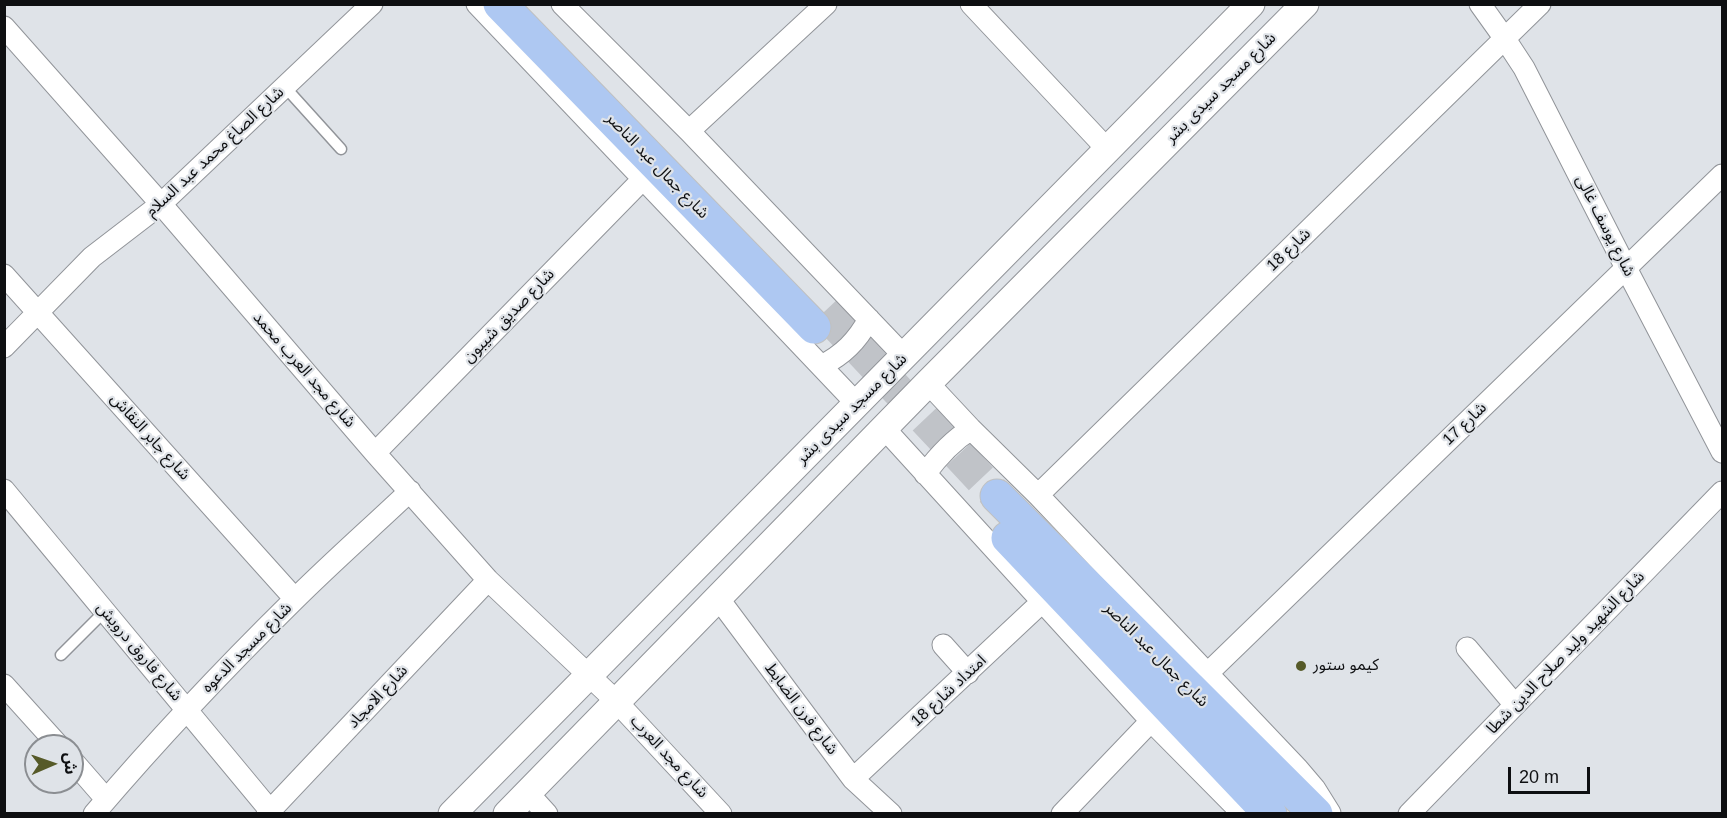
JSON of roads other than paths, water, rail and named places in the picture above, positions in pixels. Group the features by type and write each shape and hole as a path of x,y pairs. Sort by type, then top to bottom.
{"main road":[{"name":"شارع جمال عبد الناصر","path":"500,4 819,320 529,4"},
{"name":"شارع جمال عبد الناصر","path":"1270,813 990,503 1316,813"}],"street":[{"name":"شارع الصاغ محمد عبد السلام","path":"4,347 92,257 161,204 372,4"},
{"path":"477,4 857,404"},
{"path":"562,4 689,130 904,356"},
{"path":"689,130 826,4"},
{"path":"971,4 1108,150"},
{"name":"شارع مسجد سيدى بشر","path":"452,813 1251,4"},
{"name":"شارع مسجد سيدى بشر","path":"507,813 928,383 1305,4"},
{"name":"شارع يوسف غالى","path":"1480,4 1524,68 1722,452"},
{"name":"شارع 18","path":"1038,495 1540,4"},
{"name":"شارع مجد العرب محمد","path":"4,27 488,580 616,701"},
{"name":"شارع 17","path":"1208,674 1722,175"},
{"name":"شارع صديق شيبون","path":"375,453 642,180"},
{"name":"شارع جابر النقاش","path":"4,275 295,599"},
{"path":"821,366 850,347 861,334 869,319"},
{"path":"928,383 1038,495 1304,776 1330,813"},
{"path":"884,428 1151,721 1243,813"},
{"path":"925,474 953,440 971,429"},
{"name":"شارع فاروق درويش","path":"4,490 270,812"},
{"name":"شارع مسجد الدعوه","path":"100,806 187,709 295,599 410,491"},
{"name":"شارع الشهيد وليد صلاح الدين شطا","path":"1408,813 1722,492"},
{"name":"شارع الامجاد","path":"270,812 488,580"},
{"name":"شارع فرن الضابط","path":"718,598 853,779 891,813"},
{"name":"امتداد شارع 18","path":"853,779 1043,601"},
{"path":"944,645 968,673"},
{"path":"1467,648 1515,705"},
{"path":"4,685 48,734"},
{"name":"شارع مجد العرب","path":"616,701 721,813"},
{"path":"1062,813 1151,721"},
{"path":"84,780 100,806"},
{"path":"527,792 547,813"}],"lane":[{"path":"285,87 341,149"},
{"path":"61,655 105,611"}],"tunnel":[{"path":"824,312 997,496"}],"place":[{"name":"كيمو ستور","path":"1301,666"}]}
